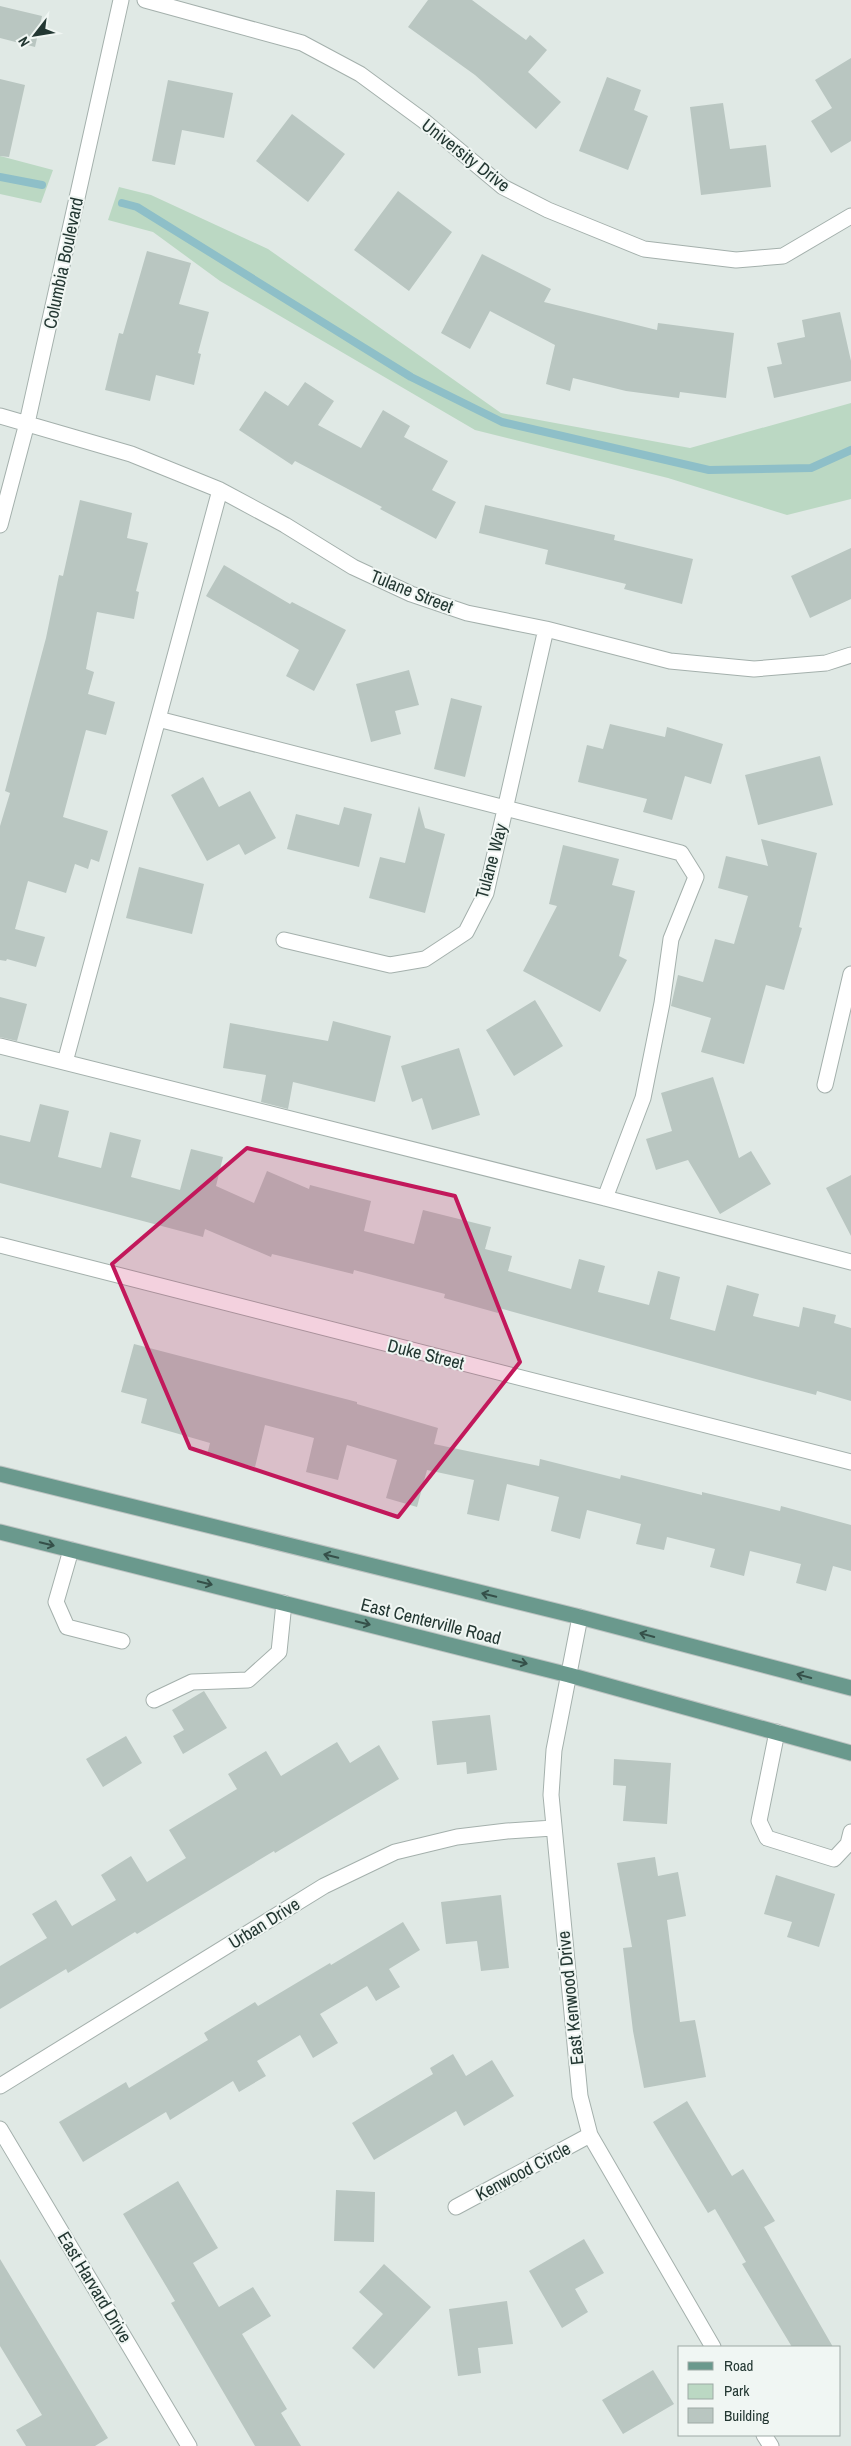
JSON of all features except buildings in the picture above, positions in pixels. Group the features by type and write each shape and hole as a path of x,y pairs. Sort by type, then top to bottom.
{"main road":[{"path":"0,1474 580,1618 851,1688"},
{"name":"East Centerville Road","path":"0,1532 569,1674 851,1753"}],"street":[{"name":"Columbia Boulevard","path":"0,525 27,423 121,0"},
{"name":"University Drive","path":"145,0 302,43 360,74 424,121 503,187 548,210 644,249 736,260 783,256 851,216"},
{"name":"Tulane Street","path":"0,416 131,454 220,490 285,525 353,567 411,594 467,613 546,629 670,661 744,668 826,663 851,655"},
{"path":"65,1062 220,490"},
{"name":"Tulane Way","path":"284,940 390,965 425,959 466,932 486,892 546,629"},
{"path":"158,719 681,853 696,877 671,939 662,1003 643,1098 605,1198"},
{"path":"825,1085 851,974"},
{"path":"0,1046 605,1198 851,1262"},
{"name":"Duke Street","path":"0,1245 851,1462"},
{"path":"71,1550 56,1602 67,1627 122,1641"},
{"path":"154,1700 192,1682 248,1680 279,1652 284,1603"},
{"name":"East Kenwood Drive","path":"580,1618 554,1750 551,1795 580,2096 590,2135 712,2346"},
{"path":"777,1732 759,1821 767,1838 834,1859 848,1844 851,1832"},
{"name":"Urban Drive","path":"0,2086 324,1886 395,1852 457,1837 507,1830 553,1828"},
{"name":"East Harvard Drive","path":"0,2129 189,2446"},
{"name":"Kenwood Circle","path":"456,2208 590,2135"}],"highlighted area":[{"path":"247,1148 455,1196 520,1362 398,1517 190,1448 112,1264"}],"green space":[{"path":"0,156 53,170 41,203 0,194"},
{"path":"119,187 151,195 268,249 501,413 690,448 851,403 851,499 787,515 668,478 475,430 220,281 153,232 108,220"}],"waterway":[{"path":"0,177 42,185"},
{"path":"122,203 137,207 411,377 502,422 709,470 811,468 851,450"}]}
